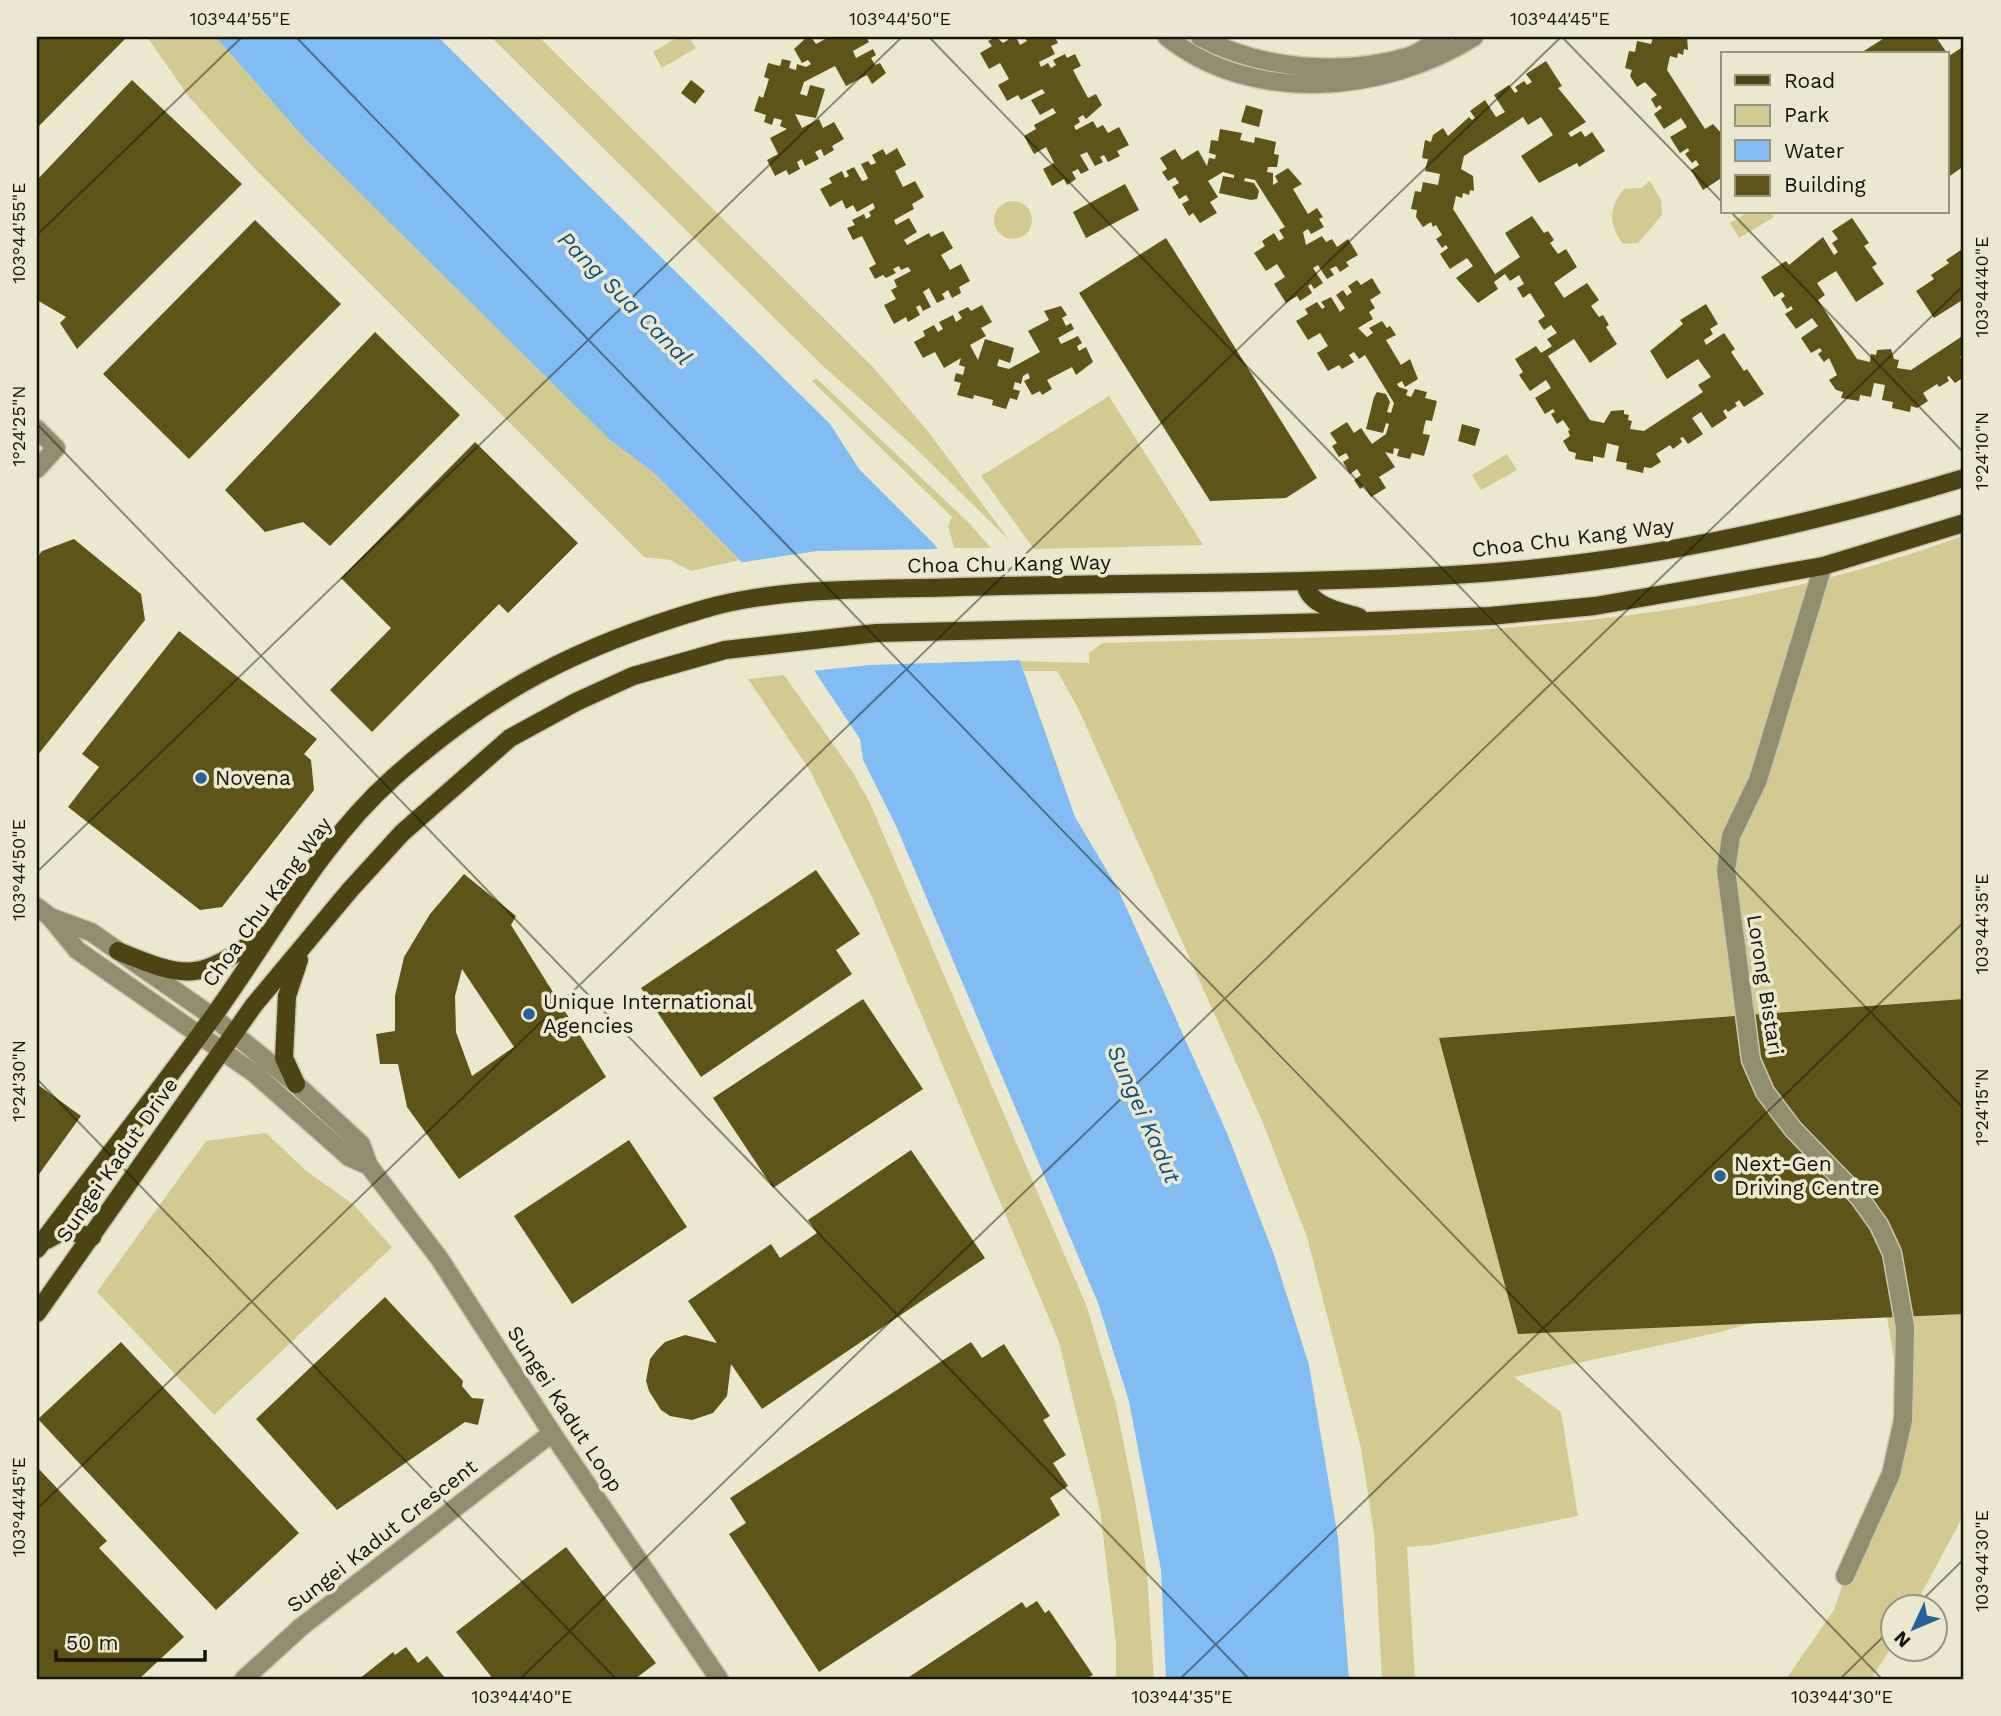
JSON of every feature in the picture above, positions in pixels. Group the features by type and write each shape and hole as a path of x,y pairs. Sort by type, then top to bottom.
{"main road":[{"name":"Choa Chu Kang Way","path":"213,1017 267,932 346,829 389,781 485,705 533,674 602,642 724,605 789,595 1014,586 1305,581 1482,573 1670,550 1804,523 1964,478"},
{"path":"234,1033 254,1005 350,890 402,833 510,738 576,702 633,676 703,654 876,633 1371,621 1490,616 1595,606 1823,566 1964,523"},
{"path":"1305,581 1312,597 1323,605 1371,621"},
{"path":"118,951 164,970 187,974 223,964 267,932"},
{"path":"296,1084 284,1058 287,996 302,950"},
{"name":"Sungei Kadut Drive","path":"38,1248 213,1017"},
{"name":"Sungei Kadut Drive","path":"37,1313 234,1033"},
{"path":"38,1248 60,1230 70,1230 92,1237"}],"street":[{"path":"1167,37 1207,61 1231,70 1258,78 1310,84 1356,80 1415,67 1474,37"},
{"path":"1200,37 1237,54 1297,66 1373,63 1412,55 1442,37"},
{"path":"37,429 56,448 37,470"},
{"name":"Lorong Bistari","path":"1823,566 1758,780 1731,836 1726,870 1751,1060 1765,1093 1793,1129 1858,1197 1879,1225 1892,1253 1905,1327 1903,1420 1891,1474 1845,1576"},
{"name":"Sungei Kadut Loop","path":"43,912 90,932 213,1017 296,1084 361,1144 369,1166 439,1258 552,1433 719,1679"},
{"name":"Sungei Kadut Loop","path":"43,912 78,950 223,1051 294,1107 349,1157 369,1166"},
{"name":"Sungei Kadut Crescent","path":"244,1679 301,1627 552,1433"}],"green space":[{"path":"147,37 216,37 305,139 610,440 653,472 740,560 691,571 670,560 644,557 253,167 189,97"},
{"path":"491,37 539,37 872,366 926,429 1010,541 908,441 825,368"},
{"path":"678,37 689,37 696,48 662,68 653,52"},
{"path":"1650,181 1661,200 1662,215 1638,243 1623,244 1613,223 1615,203 1624,189 1641,188"},
{"path":"1013,201 1026,207 1032,220 1026,233 1013,239 1000,233 994,220 1000,207"},
{"path":"1745,214 1772,214 1774,217 1739,238 1730,223"},
{"path":"816,378 969,523 991,548 954,548 948,526 952,517 812,381"},
{"path":"1109,396 1203,545 1034,549 981,476"},
{"path":"1507,454 1517,470 1481,490 1472,475"},
{"path":"1964,535 1964,1509 1959,1524 1921,1594 1878,1594 1878,1664 1881,1664 1871,1679 1786,1679 1834,1610 1873,1495 1889,1460 1898,1383 1882,1288 1716,1333 1514,1377 1561,1412 1578,1516 1433,1545 1407,1547 1415,1679 1382,1679 1374,1534 1361,1448 1307,1237 1263,1123 1078,708 1057,671 1024,671 1020,661 1089,663 1089,653 1102,643 1430,633 1539,625 1647,613 1755,595 1860,569"},
{"path":"784,675 852,771 869,801 1087,1307 1116,1405 1135,1500 1147,1574 1154,1679 1116,1679 1116,1643 1100,1510 1059,1342 872,897 811,772 748,679"},
{"path":"266,1133 305,1170 354,1205 392,1247 214,1415 97,1292 206,1141"}],"water":[{"path":"216,37 438,37 830,424 859,469 934,544 1020,661 1075,817 1118,889 1227,1133 1273,1252 1309,1365 1338,1538 1349,1679 1166,1679 1161,1570 1129,1401 1098,1303 897,828 863,760 860,739 740,560 653,472 610,440 305,139"}],"pier":[{"path":"942,549 1023,660 870,665 811,671 737,563 817,551"}],"building":[{"path":"37,37 127,37 37,128"},
{"path":"807,37 811,37 816,44 829,37 866,37 869,42 853,51 856,58 873,49 876,55 871,58 875,65 880,63 886,73 872,84 867,75 846,86 835,66 804,82 800,94 807,96 810,85 825,89 816,118 795,114 802,128 819,119 823,128 834,122 844,139 832,146 834,150 824,156 821,149 815,152 819,159 805,166 802,159 797,162 800,169 789,175 786,170 775,176 767,160 778,154 770,138 787,129 780,126 782,120 774,118 772,125 764,122 766,115 754,111 759,96 763,98 769,79 764,77 768,63 780,66 782,59 791,61 789,68 796,70 797,64 806,67 811,64 808,60 802,63 794,49"},
{"path":"996,37 1003,43 1008,40 1007,37 1016,37 1020,45 1027,41 1024,37 1055,37 1058,43 1051,46 1055,54 1039,62 1041,67 1048,63 1051,68 1056,65 1053,60 1065,54 1067,58 1075,54 1081,66 1073,70 1088,98 1096,94 1102,105 1086,119 1083,115 1078,118 1080,122 1074,126 1076,130 1093,121 1097,128 1103,125 1108,133 1119,127 1129,145 1117,151 1120,156 1108,162 1104,155 1100,157 1103,162 1095,166 1087,152 1080,155 1089,170 1081,174 1078,169 1072,172 1076,179 1067,185 1064,179 1052,186 1043,169 1054,163 1046,147 1034,154 1024,136 1036,129 1034,125 1056,113 1053,108 1040,115 1031,100 1045,93 1042,89 1021,100 1018,95 1007,101 998,85 1009,79 1000,63 989,69 980,53 992,46 988,41"},
{"path":"1653,37 1687,37 1688,50 1684,49 1683,55 1678,53 1677,58 1670,56 1667,70 1705,129 1713,124 1721,133 1721,178 1703,190 1691,170 1699,165 1696,160 1692,163 1685,154 1689,151 1688,148 1680,153 1670,137 1687,127 1681,118 1664,129 1654,114 1662,108 1660,105 1656,108 1651,99 1657,95 1645,82 1637,87 1630,76 1632,70 1625,68 1629,51 1635,52 1637,41 1651,44"},
{"path":"1886,37 1936,37 1946,52 1862,52"},
{"path":"1964,46 1964,166 1948,177 1948,55"},
{"path":"1546,61 1562,86 1558,88 1586,122 1568,133 1571,137 1581,131 1585,137 1592,132 1605,151 1579,167 1577,163 1539,183 1521,156 1553,135 1541,117 1528,125 1523,117 1464,156 1461,169 1473,176 1474,191 1470,190 1469,195 1463,193 1462,198 1456,196 1453,209 1495,274 1520,257 1505,233 1532,216 1544,233 1548,231 1554,240 1550,243 1558,254 1566,249 1577,267 1554,283 1564,298 1587,283 1599,300 1591,306 1599,317 1603,315 1609,325 1606,327 1617,344 1590,363 1574,339 1548,356 1590,420 1604,423 1611,411 1624,410 1624,414 1629,415 1628,420 1632,421 1630,429 1644,431 1703,392 1698,385 1711,377 1698,359 1667,379 1650,351 1683,324 1680,320 1706,304 1718,324 1710,329 1713,334 1704,340 1706,345 1724,333 1735,349 1731,352 1764,394 1744,407 1739,400 1735,403 1737,406 1728,412 1726,409 1723,411 1727,418 1712,428 1701,412 1692,418 1703,434 1688,444 1683,437 1680,438 1682,442 1673,449 1670,445 1656,454 1661,462 1651,468 1644,467 1643,473 1626,469 1627,463 1616,461 1619,446 1607,443 1604,458 1593,456 1593,462 1575,459 1576,453 1569,451 1563,441 1570,436 1570,430 1563,420 1557,424 1551,414 1555,412 1553,409 1545,414 1535,398 1551,388 1546,380 1530,391 1519,375 1523,372 1515,359 1536,346 1541,353 1552,346 1547,339 1557,333 1551,325 1544,330 1538,321 1545,316 1530,293 1523,298 1517,288 1524,284 1519,275 1510,281 1505,274 1494,282 1498,289 1478,303 1456,278 1473,266 1467,258 1450,269 1440,254 1448,248 1446,245 1442,248 1436,239 1442,235 1436,225 1433,227 1431,222 1423,227 1416,217 1417,210 1411,209 1415,191 1421,192 1423,182 1438,185 1440,174 1425,171 1428,159 1422,158 1425,140 1431,142 1433,135 1443,128 1448,136 1469,117 1472,120 1475,118 1470,111 1485,100 1496,117 1505,112 1494,95 1509,85 1515,93 1518,91 1515,87 1524,81 1527,85 1532,82 1526,74"},
{"path":"132,80 242,184 77,349 60,323 66,317 37,300 37,180"},
{"path":"691,80 705,91 695,104 681,93"},
{"path":"1246,105 1263,110 1259,127 1241,122"},
{"path":"1220,129 1242,133 1240,140 1254,143 1255,137 1276,142 1274,154 1279,155 1277,167 1268,167 1267,172 1273,173 1273,185 1278,182 1275,176 1288,168 1302,184 1293,189 1308,214 1317,208 1323,217 1319,219 1324,227 1311,234 1308,229 1303,232 1306,245 1322,236 1326,242 1332,239 1337,247 1348,239 1358,255 1346,262 1349,266 1340,272 1336,266 1330,269 1334,275 1327,279 1318,265 1313,268 1323,283 1314,289 1311,284 1308,286 1312,293 1300,301 1297,296 1286,303 1274,284 1285,277 1277,264 1266,271 1254,253 1265,246 1262,241 1274,233 1279,241 1284,238 1279,230 1285,227 1255,180 1245,178 1244,181 1254,183 1259,191 1257,199 1251,200 1219,193 1223,176 1234,178 1234,175 1223,172 1208,181 1218,197 1210,202 1217,213 1200,223 1193,213 1189,216 1182,204 1189,200 1186,195 1179,199 1172,187 1179,183 1175,177 1168,181 1162,172 1167,169 1160,158 1175,149 1182,160 1198,150 1207,166 1209,158 1215,159 1216,155 1209,153 1211,140 1218,141"},
{"path":"897,148 906,165 895,171 903,187 915,181 924,197 912,204 914,209 894,220 896,225 909,218 917,232 904,240 907,245 929,233 931,237 943,231 953,248 941,255 950,270 961,264 970,281 959,287 961,293 952,298 948,290 942,294 945,299 937,303 929,288 923,292 931,307 923,311 920,305 916,307 920,315 908,322 906,317 894,324 884,305 896,299 891,290 897,287 894,280 911,271 908,267 901,270 899,266 893,269 896,273 875,279 869,268 876,264 862,236 853,240 847,228 855,225 852,220 864,214 866,219 871,216 869,212 875,208 873,203 857,212 853,205 846,209 842,200 830,207 820,189 832,183 829,178 842,171 845,178 849,176 846,171 854,167 862,181 866,180 868,178 861,164 868,161 871,165 876,163 872,155 883,149 886,155"},
{"path":"1125,184 1139,210 1086,238 1073,212"},
{"path":"1852,218 1869,243 1864,246 1877,264 1872,267 1884,284 1856,302 1836,271 1817,283 1825,295 1818,300 1857,359 1870,362 1871,354 1876,355 1877,350 1891,349 1894,359 1899,360 1897,368 1911,370 1964,335 1964,354 1960,357 1964,364 1964,377 1955,383 1947,377 1949,381 1939,387 1937,384 1923,393 1928,401 1917,408 1911,406 1910,412 1892,408 1893,402 1882,400 1885,385 1874,383 1871,397 1860,395 1859,401 1841,398 1843,392 1836,390 1829,380 1837,375 1829,358 1824,362 1818,354 1822,351 1820,348 1811,353 1801,338 1818,326 1812,318 1796,329 1785,314 1793,309 1791,306 1787,309 1781,299 1785,296 1782,292 1774,297 1761,277 1786,261 1789,265 1823,237 1834,255 1838,252 1832,243 1838,239 1832,231"},
{"path":"255,220 341,304 189,459 103,374"},
{"path":"1166,238 1317,478 1286,498 1210,501 1079,293"},
{"path":"1964,248 1964,299 1934,318 1916,291 1934,279 1931,275 1949,263 1946,260"},
{"path":"1372,278 1381,293 1370,300 1375,308 1369,312 1373,319 1358,328 1367,337 1373,333 1369,328 1382,321 1387,328 1390,326 1396,335 1386,340 1401,365 1410,359 1418,379 1405,387 1402,381 1397,384 1408,390 1406,395 1411,397 1415,389 1427,392 1425,398 1437,401 1432,421 1426,420 1424,427 1423,434 1430,435 1424,456 1412,453 1410,459 1397,456 1399,449 1394,448 1393,454 1385,452 1395,467 1379,477 1386,488 1371,497 1364,486 1360,489 1354,480 1361,475 1357,469 1350,474 1343,462 1349,458 1346,453 1339,457 1332,446 1337,443 1330,433 1347,422 1354,433 1361,428 1372,444 1386,434 1389,424 1386,423 1383,433 1366,429 1374,397 1377,392 1386,394 1390,402 1387,412 1391,413 1394,403 1365,355 1359,359 1354,352 1349,355 1354,362 1342,369 1339,365 1328,371 1317,353 1328,346 1320,333 1308,340 1296,321 1308,314 1305,309 1317,302 1322,309 1325,307 1321,302 1331,297 1340,312 1345,308 1336,295 1343,290 1347,296 1352,292 1348,286 1357,280 1361,285"},
{"path":"982,305 992,322 981,328 986,336 970,345 978,360 985,339 1014,348 1010,363 999,359 997,366 1009,369 1040,352 1028,331 1049,320 1044,311 1061,306 1067,315 1062,318 1066,326 1071,323 1074,329 1058,338 1061,344 1078,336 1082,343 1077,346 1079,351 1086,347 1093,362 1076,375 1072,367 1047,380 1052,389 1042,395 1040,391 1032,395 1024,381 1030,378 1028,373 1023,376 1021,384 1015,382 1013,389 1020,391 1017,400 1010,398 1006,409 992,405 993,400 974,395 973,399 957,395 961,383 954,381 956,373 963,375 965,367 959,365 961,358 944,368 935,352 923,358 914,342 925,336 923,331 934,325 938,332 943,329 939,322 953,315 956,322 962,318 958,312 968,307 971,311"},
{"path":"375,332 460,415 330,546 303,522 265,532 225,490"},
{"path":"1462,424 1480,429 1475,446 1458,441"},
{"path":"475,442 578,543 508,613 499,604 372,732 330,690 391,628 341,578"},
{"path":"74,539 141,594 145,620 37,756 37,558 42,551"},
{"name":"Novena","path":"179,631 317,739 304,754 311,760 314,790 222,907 200,910 68,807 99,767 82,754"},
{"path":"816,870 860,934 836,950 852,974 701,1077 641,988"},
{"name":"Unique International Agencies","path":"464,874 516,916 511,925 606,1077 459,1179 407,1107 398,1064 380,1064 376,1034 395,1031 395,996 404,957 430,914","holes":["462,969 514,1047 472,1076 456,1032 455,996"]},
{"path":"863,999 923,1089 773,1188 713,1098"},
{"name":"Next-Gen Driving Centre","path":"1964,999 1964,1314 1518,1334 1439,1038"},
{"path":"37,1084 81,1116 37,1177"},
{"path":"629,1140 687,1227 572,1304 514,1216"},
{"path":"911,1150 985,1258 762,1409 731,1364 727,1396 713,1413 692,1420 670,1416 661,1410 646,1381 650,1359 657,1350 665,1342 685,1335 717,1343 688,1301 771,1244 780,1258 817,1233 808,1220"},
{"path":"385,1297 463,1381 462,1386 472,1398 484,1399 478,1425 465,1422 337,1510 256,1419"},
{"path":"121,1342 299,1533 216,1610 38,1419"},
{"path":"971,1342 982,1358 1004,1344 1050,1416 1043,1420 1066,1455 1053,1463 1068,1486 1050,1498 1060,1515 819,1672 729,1534 746,1523 730,1498"},
{"path":"37,1467 107,1541 99,1548 184,1637 139,1679 37,1679"},
{"path":"566,1547 656,1663 635,1679 493,1679 456,1632"},
{"path":"1037,1601 1045,1613 1049,1610 1093,1675 1086,1679 906,1679 1022,1602 1026,1608"},
{"path":"406,1647 418,1663 427,1656 446,1679 359,1679 393,1652 395,1655"}],"place":[{"name":"Novena","path":"201,778"},
{"name":"Unique International Agencies","path":"529,1014"},
{"name":"Next-Gen Driving Centre","path":"1720,1176"}],"water label":[{"name":"Pang Sua Canal","path":"625,298"},
{"name":"Sungei Kadut","path":"1144,1114"}]}
